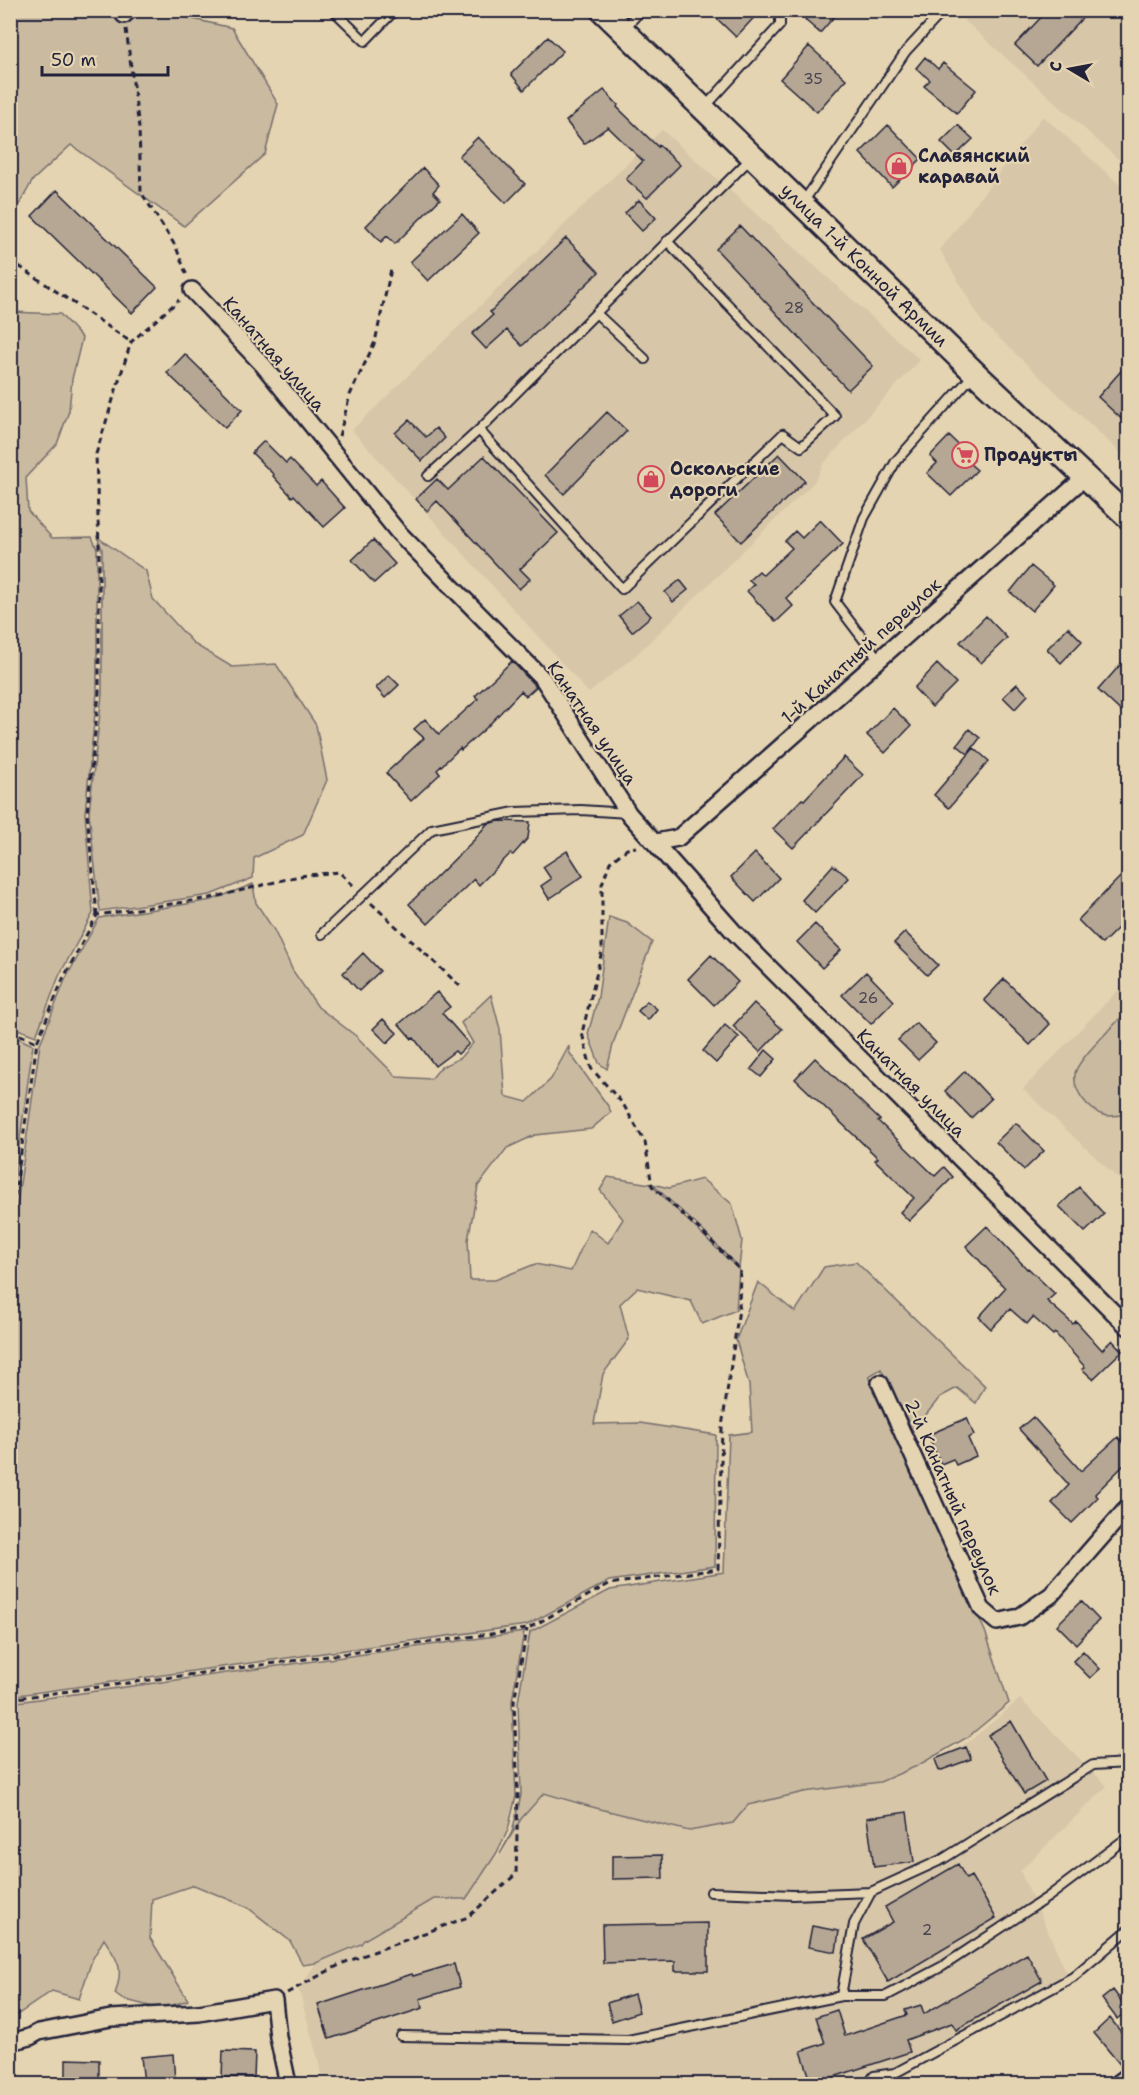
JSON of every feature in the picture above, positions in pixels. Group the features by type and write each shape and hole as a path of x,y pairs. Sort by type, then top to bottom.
{"main road":[{"name":"улица 1-й Конной Армии","path":"602,10 975,373 1128,517"}],"street":[{"name":"Канатная улица","path":"192,290 263,365 398,532 543,679 629,814 733,932 1128,1327"},
{"name":"1-й Канатный переулок","path":"656,842 678,838 1085,477"},
{"name":"2-й Канатный переулок","path":"880,1383 982,1609 997,1622 1019,1617 1051,1595 1128,1507"},
{"path":"10,2042 39,2032 111,2018 200,2013 274,2000 278,2037 288,2085"},
{"path":"1118,2085 1128,2076"}],"lane":[{"path":"333,10 365,41 395,10"},
{"path":"622,31 641,10"},
{"path":"703,110 780,25 780,10"},
{"path":"801,205 906,51 944,10"},
{"path":"428,476 479,430 752,157"},
{"path":"479,430 622,589 783,434 801,447 835,416 668,241"},
{"path":"596,313 645,359"},
{"path":"880,661 836,602 844,575 864,518 896,461 975,373"},
{"path":"322,934 432,829 515,812 580,810 629,814"},
{"path":"711,1892 793,1895 871,1892 943,1859 1093,1765 1128,1763"},
{"path":"402,2036 628,2040 841,1996 886,1996 943,1966 1048,1897 1128,1837"},
{"path":"841,1996 854,1924 871,1892"},
{"path":"868,2085 874,2076 896,2073 1073,1977 1128,1930"}],"path":[{"path":"10,1228 37,1042 63,979 97,915 87,813 99,693 99,548 96,454 131,342 192,290 176,247 141,192 139,128 127,13"},
{"path":"10,260 131,342"},
{"path":"334,455 350,395 375,342 391,269"},
{"path":"10,1699 527,1629 609,1584 718,1569 722,1427 739,1309 740,1270 652,1186 645,1142 623,1104 591,1068 582,1033 602,951 602,884 610,862 627,849 656,842"},
{"path":"97,915 211,897 299,876 339,872 462,988"},
{"path":"10,1031 37,1042"},
{"path":"274,2000 343,1964 468,1917 516,1874 518,1795 514,1702 527,1629"},
{"path":"10,2065 16,2085"}],"shaded area":[{"path":"11,11 166,11 232,28 278,104 265,154 184,226 71,145 33,180 11,219"},
{"path":"974,11 1128,11 1128,168 964,20"},
{"path":"1043,116 1128,192 1128,460 982,322 940,250"},
{"path":"662,130 920,360 823,464 815,481 636,655 589,693 352,430"},
{"path":"11,312 60,314 82,338 72,379 69,411 57,444 26,477 28,511 52,538 92,537 97,549 97,693 85,813 93,913 59,976 36,1036 10,1026"},
{"path":"97,537 146,571 153,599 194,644 232,667 276,664 316,725 327,780 303,835 254,858 253,878 210,895 100,911 89,813 102,694 102,549"},
{"path":"253,884 256,903 274,930 293,971 318,1007 356,1036 397,1077 431,1079 441,1067 460,1058 473,1043 461,1023 491,995 500,1029 505,1096 527,1102 551,1079 569,1046 569,1052 608,1106 611,1112 591,1129 535,1135 507,1148 478,1186 468,1240 470,1280 495,1280 535,1264 571,1271 590,1229 608,1243 623,1219 600,1190 608,1177 650,1184 739,1270 736,1310 702,1324 691,1301 637,1288 620,1304 629,1339 603,1374 594,1424 640,1423 716,1435 715,1566 609,1581 527,1625 11,1696 11,1247 40,1044 65,980 99,918 212,900"},
{"path":"609,917 627,923 652,942 614,1041 607,1069 599,1063 588,1034 598,997"},
{"path":"1128,980 1128,1188 1023,1089"},
{"path":"1128,1010 1128,1114 1106,1116 1096,1112 1081,1097 1076,1086 1075,1074 1077,1067 1090,1051"},
{"path":"11,1035 33,1045 11,1203"},
{"path":"702,1179 732,1204 742,1240 739,1268 652,1184 669,1188"},
{"path":"856,1262 985,1386 976,1403 957,1388 940,1397 913,1431 881,1369 869,1376 985,1631 1009,1703 968,1737 917,1766 880,1782 804,1792 748,1805 733,1823 689,1831 544,1793 521,1819 500,1854 512,1832 521,1795 518,1702 530,1632 610,1590 724,1572 729,1435 752,1432 749,1385 736,1340 758,1282 795,1312 824,1267"},
{"path":"524,1632 512,1701 516,1796 508,1830 496,1854 466,1899 434,1899 364,1940 361,1944 316,1963 303,1965 290,1941 247,1907 194,1885 152,1899 150,1938 188,2000 161,2009 122,1999 115,1994 119,1965 104,1939 92,1960 79,1999 52,1991 11,2019 10,1703"},
{"path":"1020,1699 1107,1786 1020,1871 1067,1973 888,2070 841,2084 379,2084 322,2075 299,1990 315,1964 361,1945 400,1918 434,1900 466,1900 494,1859 503,1853 521,1820 544,1794 586,1807 688,1832 733,1823 748,1806 804,1792 880,1783 970,1741"}],"building":[{"path":"708,10 761,10 736,37"},
{"path":"813,10 840,10 820,33 805,20"},
{"path":"1048,10 1090,10 1037,66 1015,45"},
{"path":"548,37 563,51 524,90 511,74"},
{"path":"809,46 846,79 817,112 780,79"},
{"path":"925,57 938,69 943,63 976,90 957,113 924,86 930,80 916,68"},
{"path":"604,90 618,105 617,107 680,165 647,198 626,179 643,161 608,127 584,144 566,121"},
{"path":"888,125 921,159 892,187 860,153"},
{"path":"958,125 973,139 955,156 941,142"},
{"path":"478,137 525,184 506,203 459,156"},
{"path":"423,168 439,185 433,192 440,199 395,244 387,236 381,242 366,226"},
{"path":"57,190 157,287 132,313 32,216"},
{"path":"639,200 656,218 642,231 625,213"},
{"path":"462,214 479,233 428,281 410,262"},
{"path":"740,226 873,366 848,390 716,249"},
{"path":"566,238 599,272 522,346 507,330 486,349 472,334 493,315 490,312"},
{"path":"185,354 242,410 225,428 167,373"},
{"path":"1128,363 1128,425 1098,397"},
{"path":"607,412 627,431 564,494 545,475"},
{"path":"409,420 426,437 436,428 445,438 422,461 395,433"},
{"path":"949,436 974,460 970,464 977,470 951,496 927,473 937,463 930,456"},
{"path":"264,441 286,463 290,459 316,486 321,481 345,508 324,527 294,495 292,497 252,453"},
{"path":"779,454 805,481 741,542 715,515"},
{"path":"484,456 558,533 520,569 530,579 519,589 437,501 427,511 416,499 437,479 448,490"},
{"path":"820,520 843,544 786,598 793,606 776,622 747,591 754,584 749,580 759,571 763,575 792,548 785,541 795,531 802,538"},
{"path":"373,540 395,564 374,583 352,560"},
{"path":"1031,566 1054,585 1032,611 1010,592"},
{"path":"680,580 688,590 673,602 665,592"},
{"path":"637,601 651,616 632,632 619,616"},
{"path":"986,616 1007,638 981,663 960,642"},
{"path":"1068,627 1082,641 1061,663 1047,649"},
{"path":"1128,656 1128,718 1098,690"},
{"path":"512,661 536,687 526,696 521,691 486,728 437,770 440,774 411,801 386,773 424,738 414,729 425,719 439,734 478,699 475,696"},
{"path":"937,664 956,683 932,707 914,688"},
{"path":"389,675 399,685 385,698 376,688"},
{"path":"1017,684 1028,695 1015,709 1003,697"},
{"path":"893,708 911,726 885,753 867,735"},
{"path":"969,729 980,738 968,754 957,745"},
{"path":"974,748 989,761 949,808 934,795"},
{"path":"844,757 863,775 793,848 773,829"},
{"path":"499,821 530,822 528,838 513,855 510,854 479,885 474,879 428,924 409,904 474,840 487,824"},
{"path":"567,851 583,876 549,899 541,886 551,879 543,867"},
{"path":"755,853 779,878 755,902 731,877"},
{"path":"833,865 849,878 815,913 802,900"},
{"path":"1128,869 1128,918 1102,944 1078,920"},
{"path":"815,924 841,950 822,968 797,942"},
{"path":"905,932 938,965 927,975 894,943"},
{"path":"363,953 380,971 359,991 343,973"},
{"path":"711,955 738,982 714,1005 688,979"},
{"path":"866,972 894,1001 871,1024 842,995"},
{"path":"1004,979 1050,1024 1030,1045 984,1000"},
{"path":"437,992 450,1007 442,1013 469,1044 458,1054 455,1051 435,1066 414,1038 412,1039 399,1024"},
{"path":"647,1001 657,1009 648,1020 638,1011"},
{"path":"754,1003 782,1029 760,1052 733,1026"},
{"path":"383,1019 397,1033 387,1043 373,1029"},
{"path":"916,1023 936,1043 918,1060 898,1040"},
{"path":"725,1025 739,1037 716,1063 703,1051"},
{"path":"766,1050 776,1059 761,1077 751,1069"},
{"path":"815,1058 935,1176 944,1167 953,1177 909,1221 900,1212 914,1198 875,1160 878,1158 795,1079"},
{"path":"965,1071 991,1099 971,1118 945,1091"},
{"path":"1016,1123 1044,1151 1024,1170 996,1142"},
{"path":"1079,1187 1104,1214 1085,1232 1059,1206"},
{"path":"987,1226 1027,1269 1055,1294 1047,1301 1073,1324 1076,1321 1102,1350 1112,1340 1122,1351 1093,1379 1082,1369 1085,1367 1055,1333 1053,1335 1033,1317 1027,1324 1010,1309 991,1329 979,1317 1005,1288 966,1246"},
{"path":"1033,1417 1081,1471 1118,1437 1128,1448 1128,1461 1095,1494 1098,1497 1072,1523 1052,1503 1069,1485 1019,1429"},
{"path":"967,1418 974,1435 968,1438 976,1456 956,1465 953,1459 941,1464 928,1435"},
{"path":"1081,1601 1099,1620 1076,1644 1057,1625"},
{"path":"1083,1651 1100,1669 1090,1678 1073,1661"},
{"path":"1011,1721 1046,1781 1024,1794 988,1735"},
{"path":"966,1747 971,1759 939,1771 935,1759"},
{"path":"907,1812 914,1862 874,1867 867,1818"},
{"path":"662,1855 663,1878 612,1879 612,1856"},
{"path":"958,1864 966,1879 971,1876 996,1918 888,1982 863,1939 893,1922 885,1907"},
{"path":"708,1923 708,1971 675,1971 675,1961 603,1963 602,1925"},
{"path":"812,1926 839,1931 836,1952 808,1947"},
{"path":"1027,1954 1042,1981 956,2030 952,2023 906,2040 910,2052 812,2084 801,2051 825,2043 816,2017 837,2010 845,2036 907,2015 905,2010 921,2005 924,2014"},
{"path":"454,1964 460,1987 420,1999 423,2008 329,2039 318,2005 412,1974 413,1976"},
{"path":"1113,1990 1128,2010 1117,2019 1102,1999"},
{"path":"634,1994 639,2012 612,2021 607,2003"},
{"path":"1110,2018 1128,2041 1128,2066 1123,2068 1094,2033"},
{"path":"223,2051 255,2052 254,2078 222,2077"},
{"path":"173,2054 175,2080 144,2083 141,2057"},
{"path":"66,2059 99,2060 99,2085 66,2085"}],"place":[{"name":"Славянский каравай","path":"899,166"},
{"name":"Продукты","path":"965,455"},
{"name":"Оскольские дороги","path":"651,479"}]}
